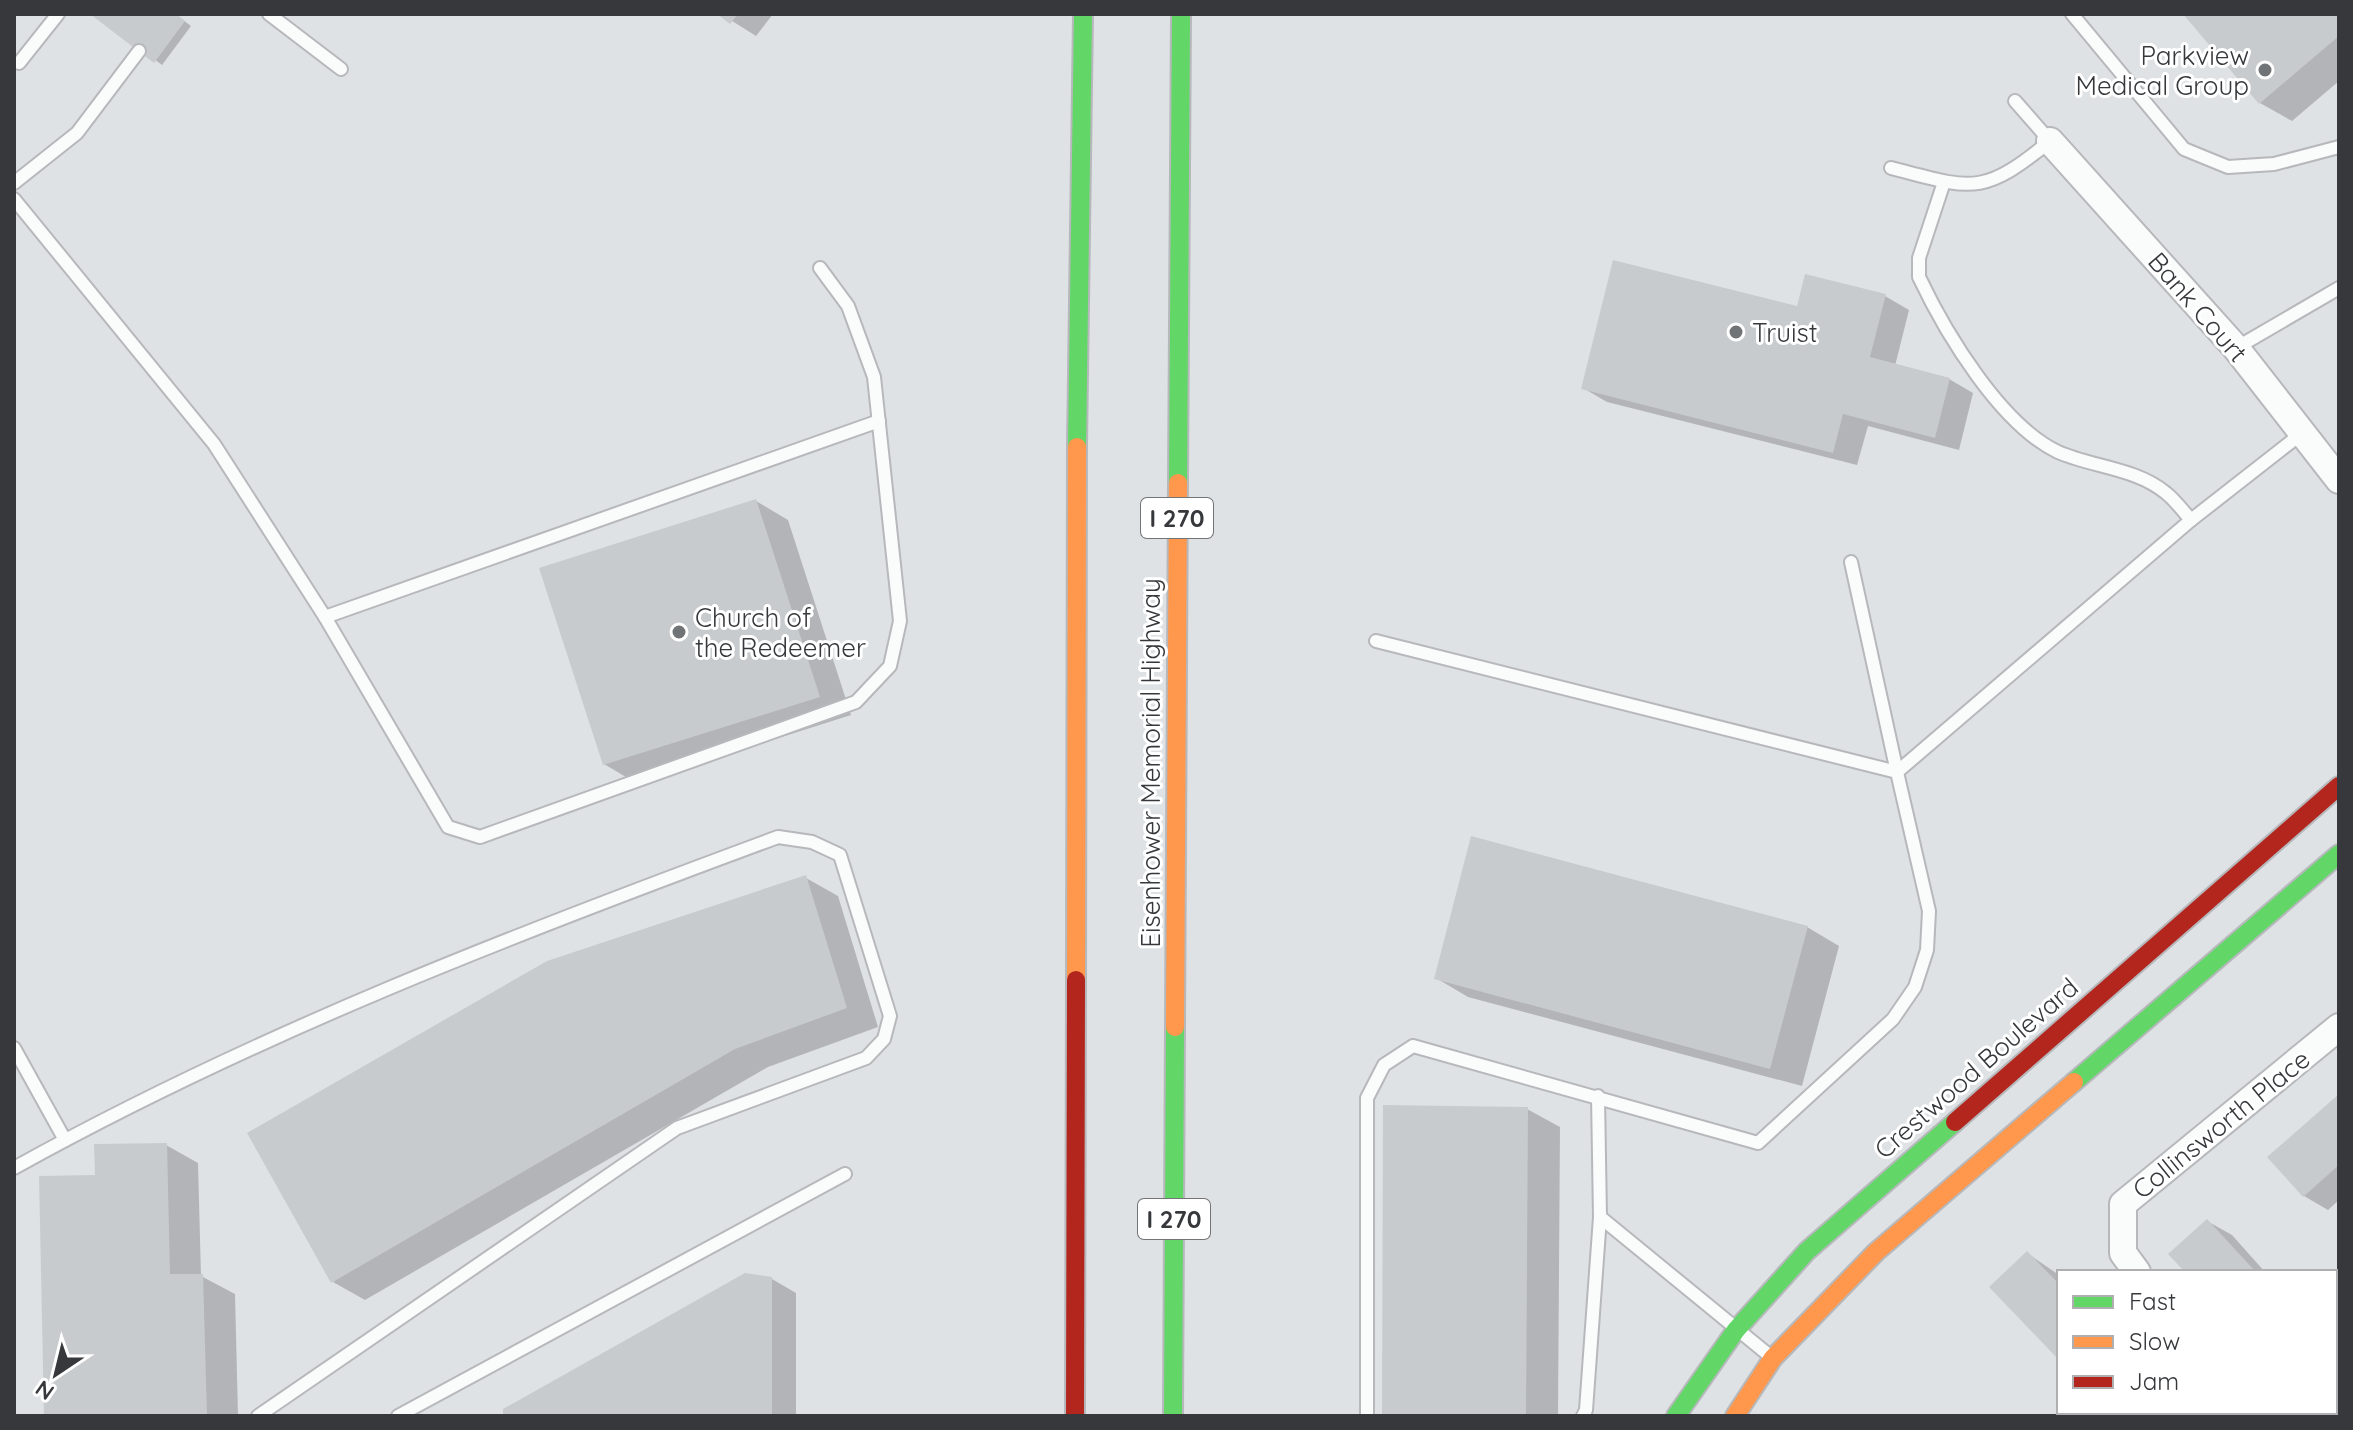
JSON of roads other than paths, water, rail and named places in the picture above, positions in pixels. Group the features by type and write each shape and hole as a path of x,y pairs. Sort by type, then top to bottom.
{"main road":[{"path":"1075,1416 1076,563 1083,14"},
{"name":"Eisenhower Memorial Highway","path":"1173,1416 1181,14"},
{"name":"Crestwood Boulevard","path":"1676,1416 1736,1330 1807,1251 2339,786"},
{"path":"1735,1416 1773,1358 1876,1252 2339,854"}],"street":[{"name":"Bank Court","path":"2050,141 2236,348 2339,480"},
{"name":"Collinsworth Place","path":"2136,1270 2123,1253 2123,1204 2339,1027"}],"lane":[{"path":"19,63 58,14"},
{"path":"269,14 341,69"},
{"path":"2072,14 2184,149 2228,167 2274,164 2339,147"},
{"path":"14,183 77,133 139,51"},
{"path":"1891,168 1959,186 1995,181 2050,141 2015,101"},
{"path":"1944,182 1919,258 1919,277 1997,405 2025,433 2055,450 2088,465 2132,475 2165,492 2191,520"},
{"path":"14,199 214,444 325,617 448,827 480,837 856,702 890,666 900,621 874,377 848,306 820,268"},
{"path":"2236,348 2339,288"},
{"path":"325,617 879,421"},
{"path":"1897,772 2191,520 2301,434"},
{"path":"1367,1416 1367,1098 1384,1065 1413,1046 1758,1143 1893,1019 1915,987 1927,950 1929,911 1851,562"},
{"path":"1376,641 1897,772"},
{"path":"14,1168 283,1033 585,909 778,837 812,842 840,855 890,1016 884,1039 866,1058 677,1128 258,1416"},
{"path":"14,1048 65,1140"},
{"path":"1583,1416 1586,1410 1600,1217 1598,1096"},
{"path":"398,1416 415,1411 845,1174"},
{"path":"1600,1217 1773,1358"}],"place":[{"name":"Parkview Medical Group","path":"2265,70"},
{"name":"Truist","path":"1736,332"},
{"name":"Church of the Redeemer","path":"679,632"}]}
